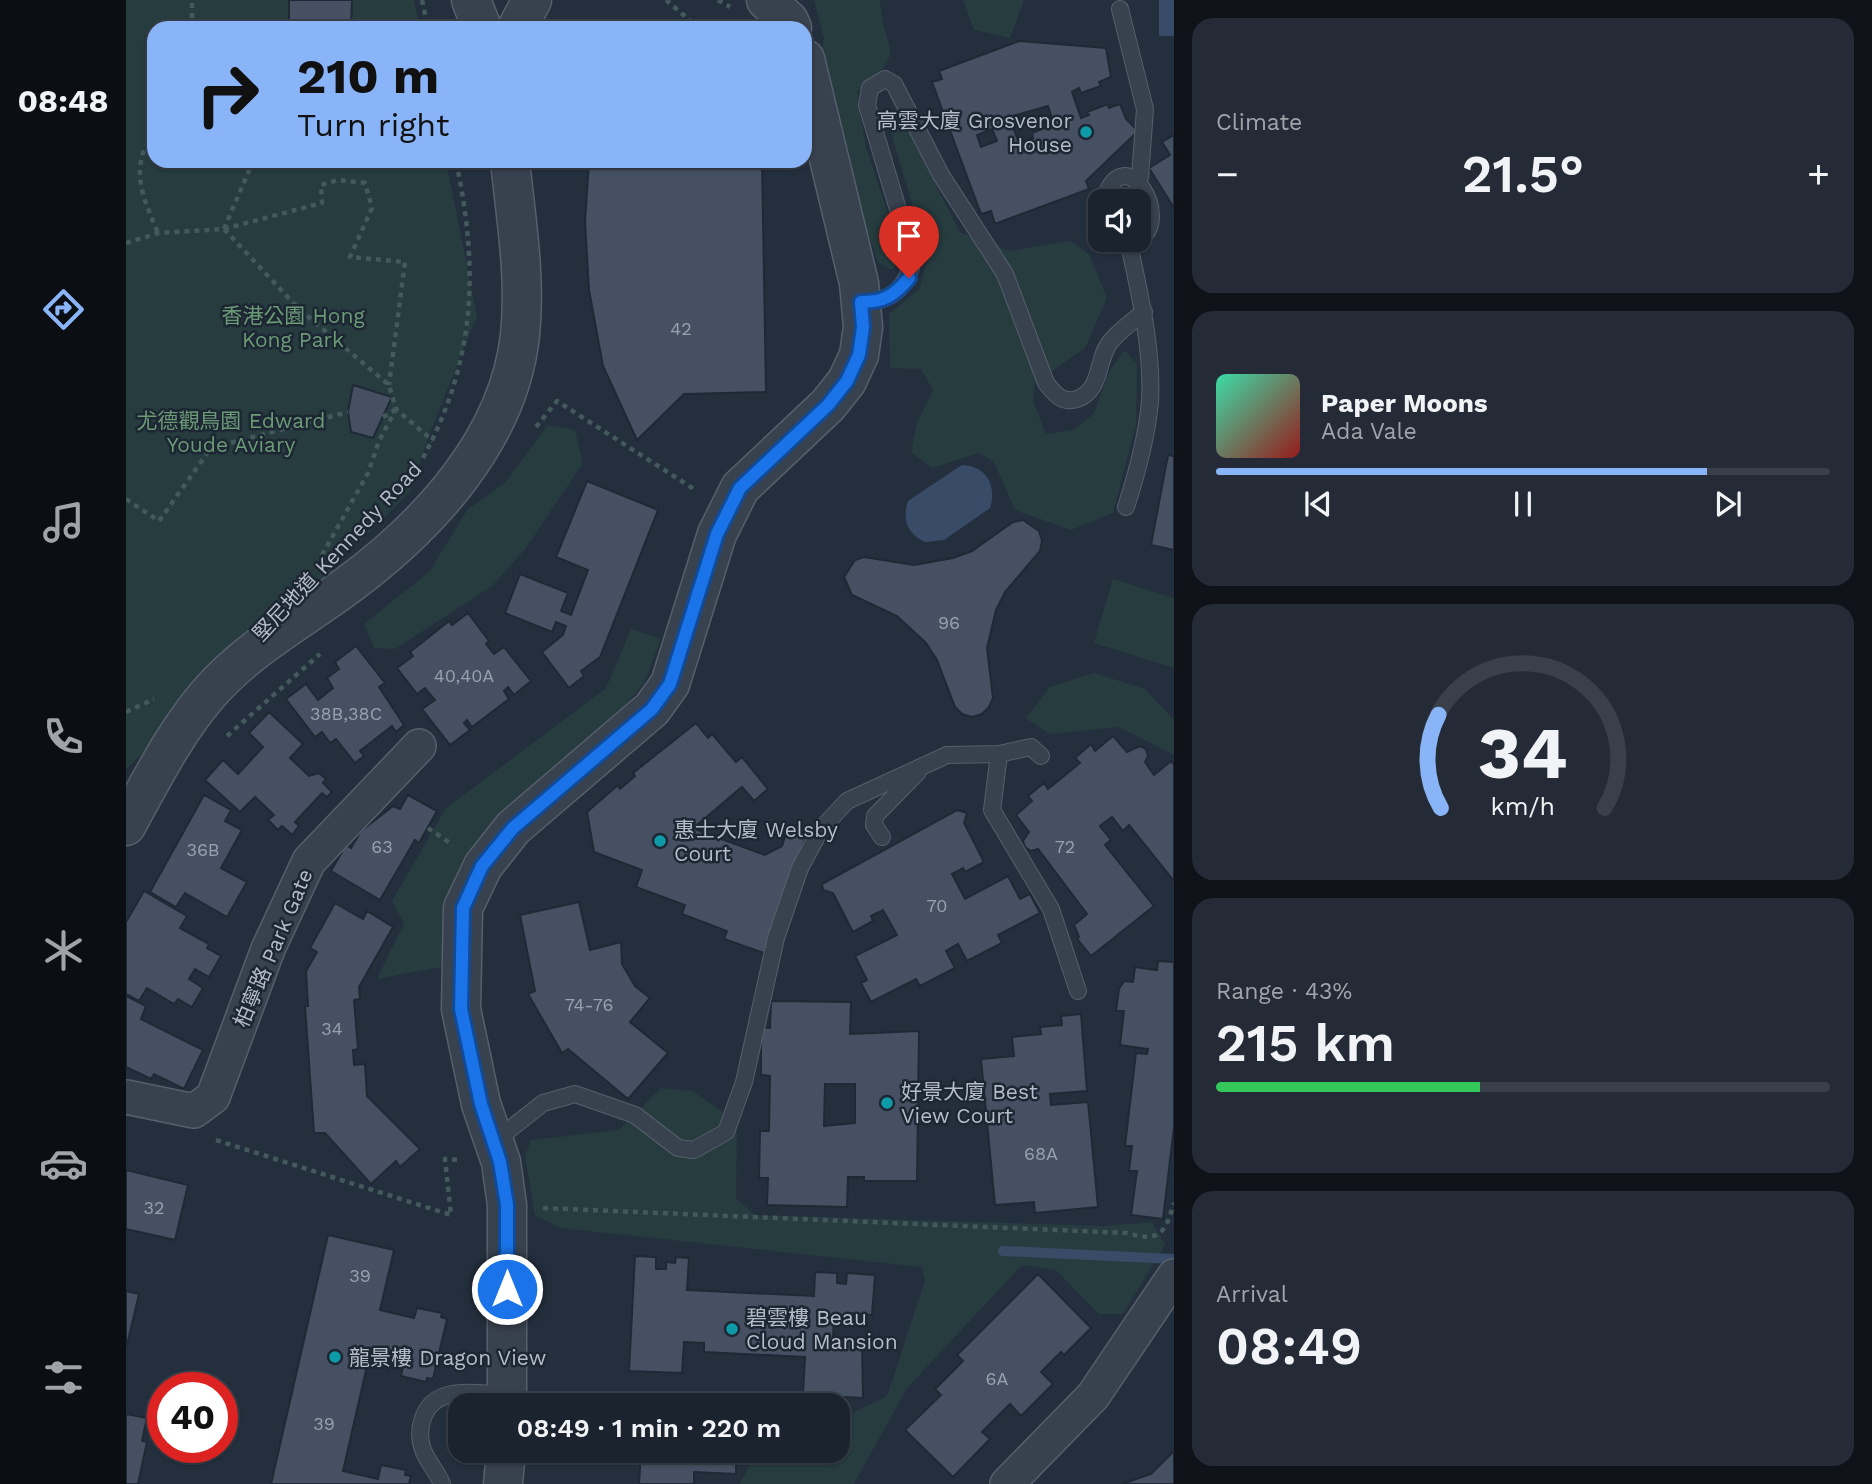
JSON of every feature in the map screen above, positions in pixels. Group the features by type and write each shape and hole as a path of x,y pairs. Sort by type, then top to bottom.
{"street":[{"path":"471,0 479,21"},
{"path":"521,21 532,0"},
{"path":"765,0 789,21"},
{"path":"507,1393 507,1205 500,1162 480,1151 481,1104 461,1009 463,908 482,866 513,828 652,709 670,684 717,534 740,488 828,405 847,381 859,355 863,327 861,302 812,89"},
{"name":"堅尼地道 Kennedy Road","path":"126,825 167,750 211,691 277,632 345,588 407,536 465,468 486,436 512,372 519,337 521,261 511,168"},
{"name":"柏寧路 Park Gate","path":"126,1097 194,1111 213,1097 268,949 309,861 419,746"},
{"path":"1007,1484 1093,1396 1174,1276"},
{"path":"503,1484 505,1463"}],"lane":[{"path":"1120,9 1145,109 1140,177"},
{"path":"861,302 880,302 897,293 909,278 913,260 867,105 870,88 885,79 894,84 941,175 1005,274 1046,383 1056,396 1071,401 1086,396 1095,383 1109,342 1144,312"},
{"path":"1109,189 1119,181 1140,177 1157,187 1165,205 1161,223 1151,233"},
{"path":"1126,507 1140,463 1150,400 1144,312 1131,252"},
{"path":"480,1151 543,1103 575,1094 635,1115 678,1149 694,1150 726,1132 744,1082 776,938 800,868 821,830 846,801 947,755 999,754 1031,747 1041,755"},
{"path":"999,754 992,810 1051,909 1078,991"},
{"path":"882,837 874,825 875,816 924,765"},
{"path":"442,1484 428,1461 420,1438 425,1411 448,1394"}],"path":[{"path":"192,0 192,21"},
{"path":"422,0 426,21"},
{"path":"666,0 691,21"},
{"path":"147,144 140,156 139,188 158,233"},
{"path":"223,229 250,168"},
{"name":"堅尼地道 Kennedy Road","path":"422,460 433,441 463,356 471,296 468,237 457,168"},
{"path":"126,243 158,233 223,229 322,204 321,185 338,180 365,183 372,208 350,257 405,262 390,360 390,385 396,409 433,441"},
{"path":"223,229 298,308 390,385"},
{"path":"533,431 557,401 701,494"},
{"path":"383,417 396,409"},
{"path":"315,566 351,507 396,409"},
{"path":"126,499 159,521 211,448 348,412"},
{"path":"697,503 705,486"},
{"path":"126,712 157,696"},
{"path":"428,828 456,847"},
{"path":"207,1138 451,1215 445,1159 480,1151"},
{"path":"539,1208 1127,1233 1147,1238 1162,1233 1174,1203"}],"green space":[{"name":"香港公園 Hong Kong Park","path":"126,0 414,0 418,21 147,21 147,168 447,168 477,316 428,438 410,492 334,566 316,620 172,724 126,769"},
{"path":"814,0 880,0 890,50 889,58 874,78 857,92 866,147 902,256 892,270 878,262 816,84 824,39"},
{"path":"963,0 1024,0 1010,38 974,30"},
{"path":"890,113 903,121 960,232 1010,251 1071,241 1089,254 1107,298 1085,348 1035,383 1033,401 1046,434 1074,430 1094,413 1110,370 1125,350 1137,364 1136,425 1113,513 1071,530 1015,510 994,462 979,453 932,468 911,452 917,423 933,390 921,369 890,368 889,314 919,289 928,258 890,129"},
{"path":"548,425 575,430 583,463 526,548 492,586 395,649 374,648 364,624 430,571 467,510 505,483"},
{"path":"1113,579 1174,598 1174,668 1094,643"},
{"path":"631,629 661,639 644,683 614,720 501,811 461,872 441,967 377,979 404,923 392,901 446,808 606,688"},
{"path":"1094,673 1145,689 1174,720 1174,755 1119,727 1049,734 1026,718 1050,687"},
{"path":"661,1088 693,1091 737,1122 736,1198 755,1215 1105,1226 1152,1222 1165,1245 1123,1314 1099,1314 1056,1270 1022,1265 907,1388 854,1484 739,1484 752,1463 850,1463 850,1414 887,1396 925,1281 922,1267 561,1228 535,1215 525,1156 531,1140 619,1130"}],"water":[{"path":"1159,0 1174,0 1174,36 1159,36"},
{"path":"962,465 978,469 988,479 992,492 990,508 944,540 925,542 910,530 906,520 908,501"}],"building":[{"path":"289,0 352,0 351,21 289,21"},
{"name":"高雲大廈 Grosvenor House","path":"1019,41 1106,48 1111,77 1099,82 1101,86 1081,93 1079,88 1072,92 1081,118 1089,115 1087,112 1108,104 1109,108 1120,104 1126,119 1138,131 1086,181 1089,189 995,224 991,211 981,214 932,82 942,79 939,71","holes":["1048,106 1054,124 1032,133 1033,138 1019,143 1009,117","992,129 997,141 981,147 977,135"]},
{"path":"1174,135 1174,208 1149,168 1170,155 1162,142"},
{"path":"589,168 762,168 766,392 684,394 637,440 603,366 589,290 585,222"},
{"path":"353,385 392,397 373,438 351,432 348,412"},
{"path":"1168,455 1174,456 1174,550 1151,545"},
{"path":"587,481 658,510 600,657 581,671 584,676 569,688 542,652 563,635 566,626 556,622 552,632 505,613 520,574 568,593 561,611 571,615 588,570 556,557"},
{"path":"1023,520 1039,531 1042,541 1040,551 1005,592 996,610 987,648 993,698 982,714 972,717 962,714 955,707 937,660 926,643 897,616 852,595 844,577 855,560 864,557 914,565 953,558 972,551 1013,522"},
{"path":"468,613 489,641 486,644 494,654 504,647 531,681 514,695 508,687 504,691 509,699 472,727 467,720 464,723 470,730 450,745 422,709 435,700 425,688 417,694 397,668 413,656 410,652 449,621 452,625"},
{"path":"356,646 385,683 379,687 404,725 396,732 392,726 360,751 364,756 355,763 336,739 330,743 322,732 315,737 286,699 306,684 318,700 333,688 327,678 339,669 335,662"},
{"path":"269,712 303,744 290,758 309,776 319,773 326,779 323,783 332,792 327,797 322,793 295,822 299,826 292,835 282,826 278,830 268,820 274,815 255,797 240,812 205,780 223,760 238,774 263,747 249,733"},
{"name":"惠士大廈 Welsby Court","path":"696,723 708,738 712,734 736,762 742,757 768,789 754,801 742,787 697,825 697,830 765,855 782,846 787,830 806,837 764,953 724,939 727,931 682,914 685,905 636,887 642,870 594,852 587,812 618,785 620,789 635,776 633,773"},
{"path":"1113,736 1127,752 1140,746 1146,749 1148,756 1145,762 1154,775 1171,761 1174,765 1174,881 1129,825 1123,831 1112,817 1100,826 1111,840 1105,845 1154,906 1091,956 1077,939 1079,937 1074,925 1087,914 1038,849 1031,851 1025,847 1023,841 1029,832 1016,815 1032,801 1028,796 1044,783 1048,789 1080,763 1075,758 1091,744 1095,751"},
{"path":"204,795 231,810 225,821 242,830 221,868 247,882 227,917 185,893 176,907 150,892"},
{"path":"408,795 437,811 419,843 415,840 380,900 331,871 346,845 351,848 361,831 393,806 400,809"},
{"path":"957,810 967,813 964,823 984,862 965,872 963,868 952,874 965,899 1008,876 1020,899 1030,894 1040,913 998,935 1002,943 967,961 958,944 946,951 955,968 920,986 916,979 871,1002 861,983 867,980 855,956 897,935 883,910 871,916 873,921 853,932 833,893 823,890 822,884"},
{"path":"144,891 187,916 180,928 209,944 207,948 221,956 209,977 195,969 189,979 203,988 192,1007 178,999 174,1004 147,988 139,1001 126,994 126,922"},
{"path":"579,902 590,950 621,942 622,964 635,986 650,998 630,1022 668,1053 628,1099 568,1049 562,1053 528,994 535,991 520,915"},
{"path":"335,903 363,919 367,911 393,927 359,987 360,999 354,1000 358,1049 353,1050 354,1065 365,1064 367,1096 420,1149 400,1167 396,1161 371,1184 325,1133 314,1133 305,1006 308,1006 306,971 317,952 310,948"},
{"path":"1158,961 1174,962 1174,1127 1163,1219 1131,1215 1137,1171 1129,1171 1132,1146 1125,1146 1136,1053 1147,1054 1148,1049 1120,1045 1124,1011 1116,1011 1119,989 1124,981 1133,982 1135,967 1157,970"},
{"path":"126,996 146,1006 141,1019 203,1050 184,1089 154,1074 151,1079 126,1067"},
{"name":"好景大廈 Best View Court","path":"771,1001 851,1002 850,1034 919,1031 917,1181 864,1181 864,1177 848,1177 847,1207 767,1205 768,1178 759,1178 760,1131 769,1131 770,1076 761,1075 761,1027 770,1028","holes":["825,1084 855,1084 855,1123 824,1126"]},
{"path":"1081,1014 1087,1091 1050,1094 1051,1105 1088,1102 1098,1207 1035,1213 1034,1202 995,1205 981,1059 1014,1056 1012,1037 1041,1034 1040,1027 1062,1025 1061,1016"},
{"path":"126,1170 188,1185 175,1240 126,1229"},
{"name":"龍景樓 Dragon View","path":"328,1235 394,1250 380,1310 414,1318 417,1308 442,1313 441,1317 447,1319 433,1379 427,1378 426,1382 401,1376 404,1361 370,1353 343,1471 378,1479 381,1465 406,1470 405,1475 411,1476 409,1484 271,1484"},
{"name":"碧雲樓 Beau Cloud Mansion","path":"635,1256 656,1257 656,1269 666,1269 666,1262 675,1263 676,1257 689,1258 687,1290 814,1296 815,1272 837,1273 837,1283 846,1284 847,1273 875,1275 872,1315 849,1313 849,1318 834,1317 833,1339 862,1341 863,1398 850,1397 850,1393 803,1393 805,1357 704,1352 704,1343 684,1342 682,1373 629,1371"},
{"path":"1038,1274 1091,1328 1064,1355 1061,1352 1041,1372 1053,1384 1021,1416 1010,1404 982,1432 990,1439 953,1477 905,1430 941,1395 935,1389 963,1361 957,1355"},
{"path":"126,1291 139,1294 127,1345 126,1345"},
{"path":"126,1414 147,1418 142,1441 147,1442 138,1484 126,1484"},
{"path":"1174,1451 1174,1484 1122,1484 1151,1474"},
{"path":"640,1463 736,1463 736,1474 694,1472 694,1484 639,1484"}],"waterway":[{"path":"1003,1251 1174,1259"}],"place":[{"name":"高雲大廈 Grosvenor House","path":"1086,132"},
{"name":"惠士大廈 Welsby Court","path":"660,841"},
{"name":"好景大廈 Best View Court","path":"887,1103"},
{"name":"碧雲樓 Beau Cloud Mansion","path":"732,1329"},
{"name":"龍景樓 Dragon View","path":"335,1357"}],"route":[{"path":"507,1289 507,1205 500,1162 481,1104 461,1009 463,908 482,866 513,828 652,709 670,684 680,660 699,585 717,534 740,488 828,405 847,381 859,355 863,327 861,302 880,302 897,293 909,278"}],"park label":[{"name":"尤德觀鳥園 Edward Youde Aviary","path":"231,432"}]}
